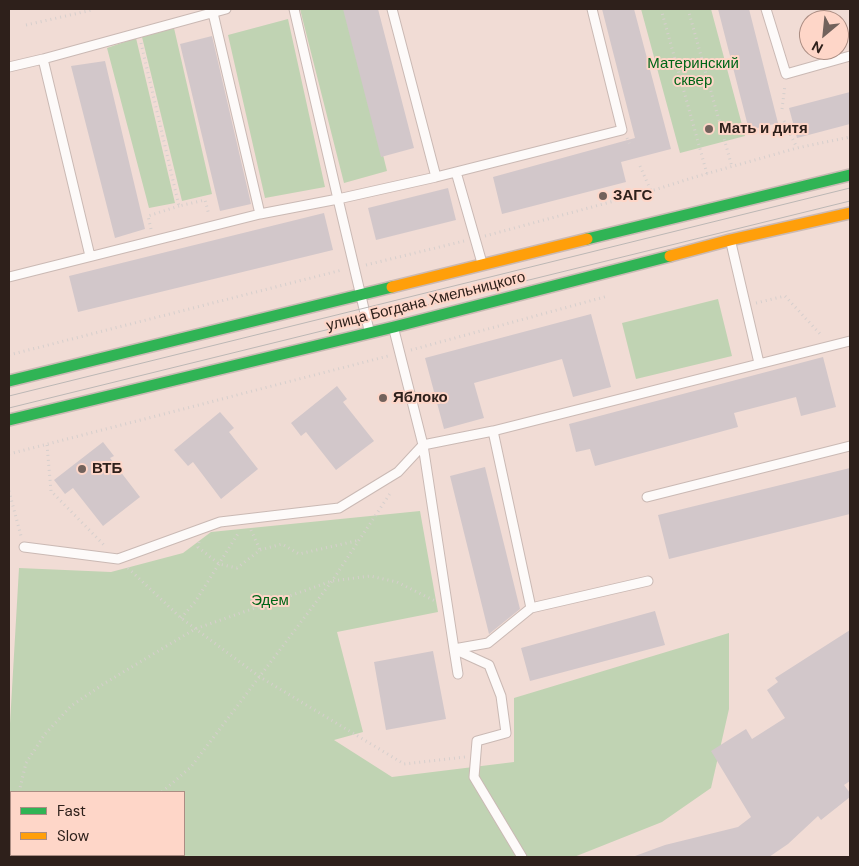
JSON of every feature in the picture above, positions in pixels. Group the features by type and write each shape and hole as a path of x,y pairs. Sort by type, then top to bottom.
{"highway":[{"name":"улица Богдана Хмельницкого","path":"9,381 850,175"},
{"name":"улица Богдана Хмельницкого","path":"9,420 394,327 730,240 850,213"}],"lane":[{"path":"9,67 226,9"},
{"path":"294,9 369,332"},
{"path":"392,9 436,177"},
{"path":"9,277 260,214 436,177 622,130 592,9"},
{"path":"766,9 786,74 850,56"},
{"path":"213,13 260,214"},
{"path":"43,59 90,256"},
{"path":"456,172 483,266"},
{"path":"730,240 759,363"},
{"path":"394,327 423,445 458,674"},
{"path":"24,547 118,559 220,522 339,508 398,472 423,445 493,431 850,340"},
{"path":"493,431 531,608"},
{"path":"647,497 850,446"},
{"path":"454,649 488,643 531,608 648,582"},
{"path":"454,649 489,665 501,696 506,733 477,741 474,777 516,850 522,857"}],"path":[{"path":"26,25 92,9"},
{"path":"661,9 707,174"},
{"path":"688,9 732,167"},
{"path":"138,33 179,206"},
{"path":"782,109 786,74"},
{"path":"784,121 797,148"},
{"path":"9,355 475,239 651,191 797,148 850,138"},
{"path":"640,166 651,191"},
{"path":"153,240 148,216 179,206 205,200 212,226"},
{"path":"9,454 399,353 614,294"},
{"path":"746,305 785,296 831,345"},
{"path":"47,445 51,491 118,559 181,618 260,677 404,764 476,756"},
{"path":"163,791 191,767 332,582 394,488 398,472"},
{"path":"9,491 24,547"},
{"path":"181,618 195,602 247,519"},
{"path":"247,519 260,550"},
{"path":"202,529 198,547 219,564 237,568 260,550 282,544 299,554 360,540"},
{"path":"19,791 26,763 45,734 71,706 105,683 195,629 332,582 370,576 397,582 448,608"}],"green space":[{"path":"300,9 347,9 387,171 344,183"},
{"name":"Материнский сквер","path":"641,9 711,9 745,136 680,153"},
{"path":"288,19 325,187 265,198 228,35"},
{"path":"174,28 212,194 182,201 142,37"},
{"path":"136,38 175,203 149,208 107,48"},
{"path":"718,299 732,356 636,379 622,323"},
{"name":"Эдем","path":"420,511 438,612 337,632 363,732 334,740 392,777 514,762 514,698 729,633 729,709 711,788 662,822 574,857 9,857 9,741 19,568 111,572 183,553 211,532"}],"building":[{"path":"343,9 378,9 414,148 381,157"},
{"path":"602,9 634,9 671,149 621,162 626,182 502,214 493,177 635,138"},
{"path":"718,9 749,9 778,123 749,130"},
{"path":"212,36 251,204 220,211 180,44"},
{"path":"105,61 145,229 115,238 71,66"},
{"path":"850,92 850,124 797,138 789,108"},
{"path":"448,188 456,220 376,240 368,208"},
{"path":"324,213 333,250 78,312 69,276"},
{"path":"591,314 611,387 573,397 562,359 474,383 484,418 444,429 425,358"},
{"path":"823,357 836,407 801,416 796,397 734,413 738,427 595,466 590,449 576,452 569,424"},
{"path":"337,386 347,399 343,402 374,441 336,470 306,432 301,436 291,423"},
{"path":"220,412 234,428 229,432 258,469 221,499 193,462 188,466 174,450"},
{"path":"103,442 114,456 110,458 140,497 103,526 73,488 65,494 54,480"},
{"path":"485,467 520,609 489,634 450,476"},
{"path":"850,468 850,514 669,559 658,515"},
{"path":"655,611 665,645 530,681 521,648"},
{"path":"850,630 850,781 844,785 850,793 850,797 821,820 818,816 788,844 769,857 635,857 665,845 738,827 751,817 711,751 746,729 752,739 785,718 767,690 778,682 775,678"},
{"path":"433,651 446,719 386,730 374,662"}],"tram line":[{"path":"9,396 850,188"},
{"path":"9,408 850,201"}],"traffic: fast":[{"path":"587,239 850,175"},
{"path":"9,420 394,327 670,256"},
{"path":"9,381 392,287"}],"traffic: slow":[{"path":"670,256 730,240 850,213"},
{"path":"392,287 587,239"}],"place":[{"name":"Мать и дитя","path":"709,129"},
{"name":"ЗАГС","path":"603,196"},
{"name":"Яблоко","path":"383,398"},
{"name":"ВТБ","path":"82,469"}]}
